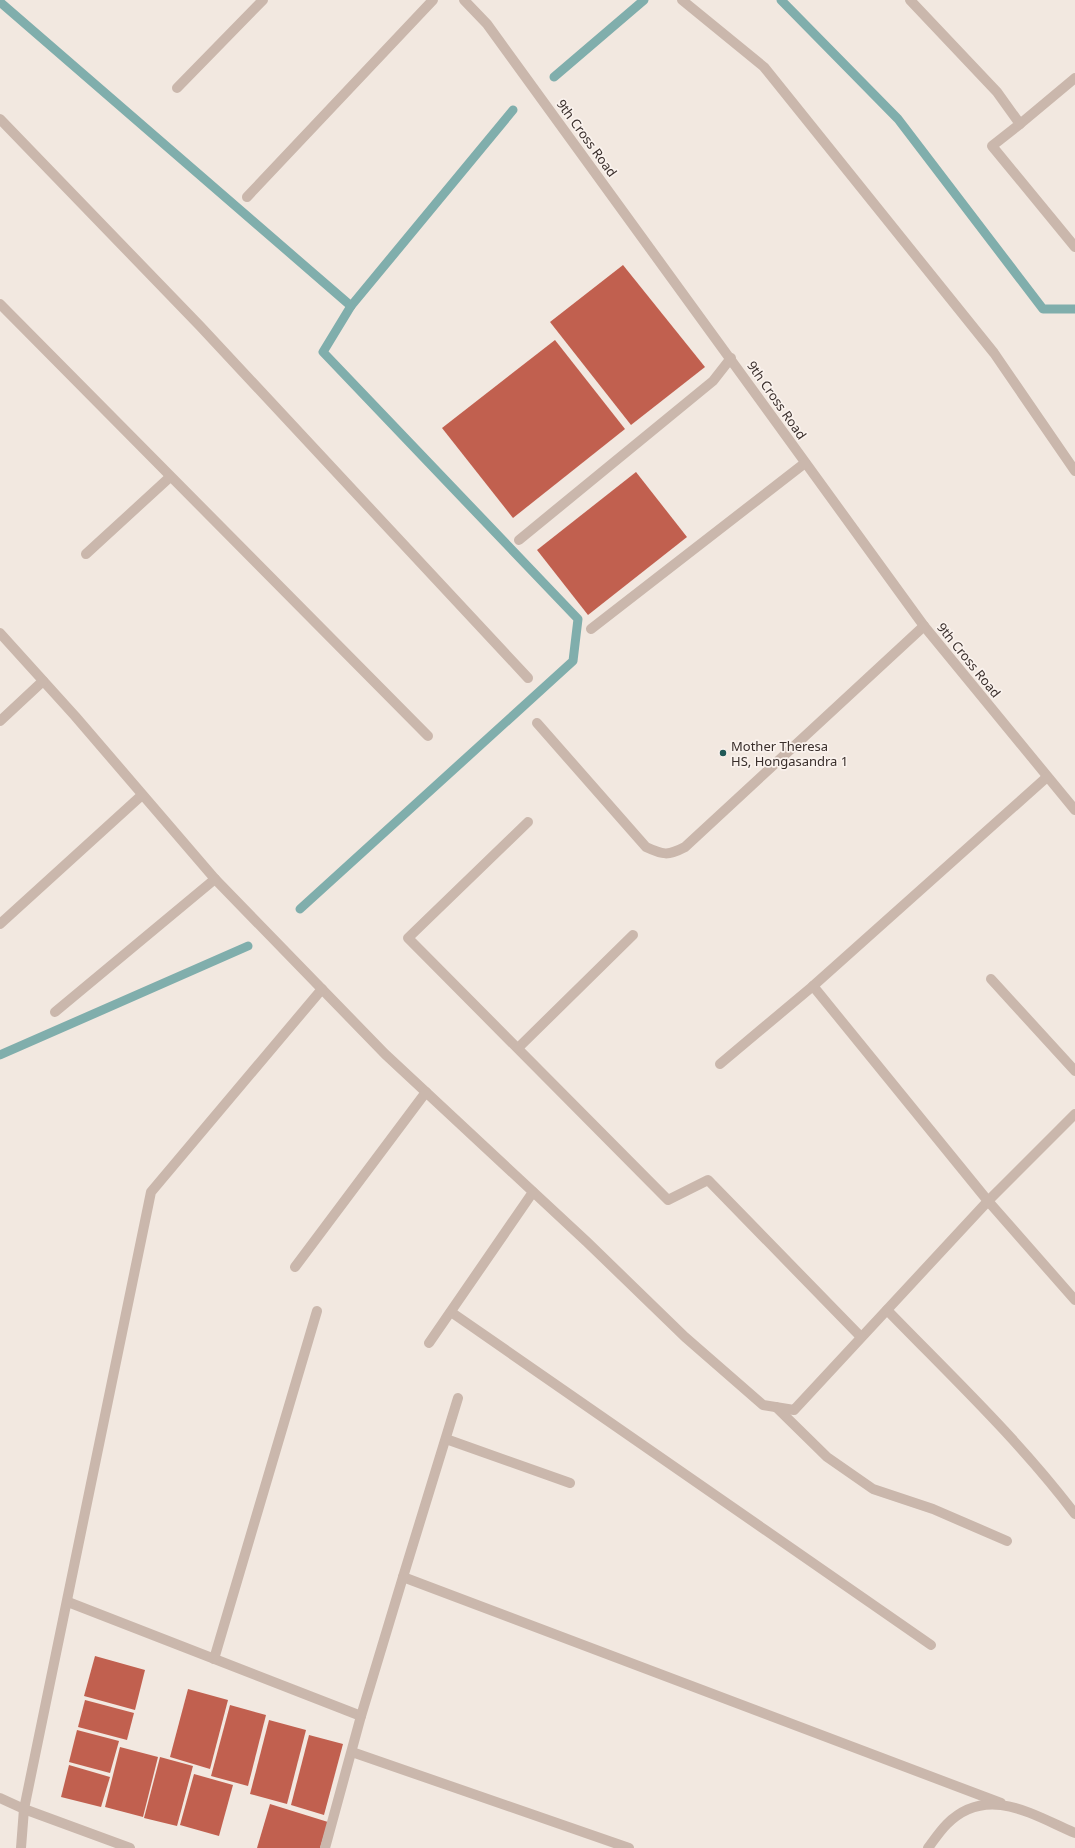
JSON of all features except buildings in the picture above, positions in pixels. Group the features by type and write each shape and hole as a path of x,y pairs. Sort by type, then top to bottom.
{"street":[{"path":"177,88 263,0"},
{"path":"247,197 433,0"},
{"name":"9th Cross Road","path":"464,0 487,24 731,358 805,463 924,626 1075,810"},
{"path":"682,0 764,68 994,353 1075,471"},
{"path":"915,1 997,92 1020,124"},
{"path":"1073,239 992,146 1075,78"},
{"path":"0,119 206,332 528,678"},
{"path":"0,304 428,736"},
{"path":"519,540 713,381 731,358"},
{"path":"591,629 805,463"},
{"path":"86,554 170,477"},
{"path":"537,723 646,847 660,854 672,854 685,847 924,626"},
{"path":"0,633 215,879 386,1054 685,1337 763,1405 794,1410 988,1201 1075,1114"},
{"path":"0,721 43,681"},
{"path":"720,1064 813,986 1048,777"},
{"path":"0,924 142,795"},
{"path":"528,822 408,938 668,1200 708,1180 861,1337"},
{"path":"55,1012 215,879"},
{"path":"518,1048 633,935"},
{"path":"991,979 1075,1071"},
{"path":"813,986 988,1201 1075,1300"},
{"path":"21,1848 24,1809 68,1602 151,1192 322,989"},
{"path":"295,1267 426,1092"},
{"path":"429,1343 533,1192"},
{"path":"887,1310 1007,1433 1075,1514"},
{"path":"214,1659 317,1311"},
{"path":"451,1312 931,1644"},
{"path":"325,1848 361,1716 458,1398"},
{"path":"776,1407 827,1457 873,1489 933,1509 1007,1541"},
{"path":"446,1439 570,1483"},
{"path":"403,1577 1033,1814 1075,1833"},
{"path":"68,1602 361,1716"},
{"path":"352,1752 629,1848"},
{"path":"0,1798 24,1809 130,1848"},
{"path":"928,1848 947,1823 963,1812 982,1803 1001,1803"}],"waterway":[{"path":"554,77 644,0"},
{"path":"781,0 898,119 1043,309 1075,309"},
{"path":"0,2 351,306"},
{"path":"300,909 573,661 578,619 323,352 351,306 513,110"},
{"path":"0,1055 248,946"}],"place":[{"name":"Mother Theresa HS, Hongasandra 1","path":"723,753"}]}
